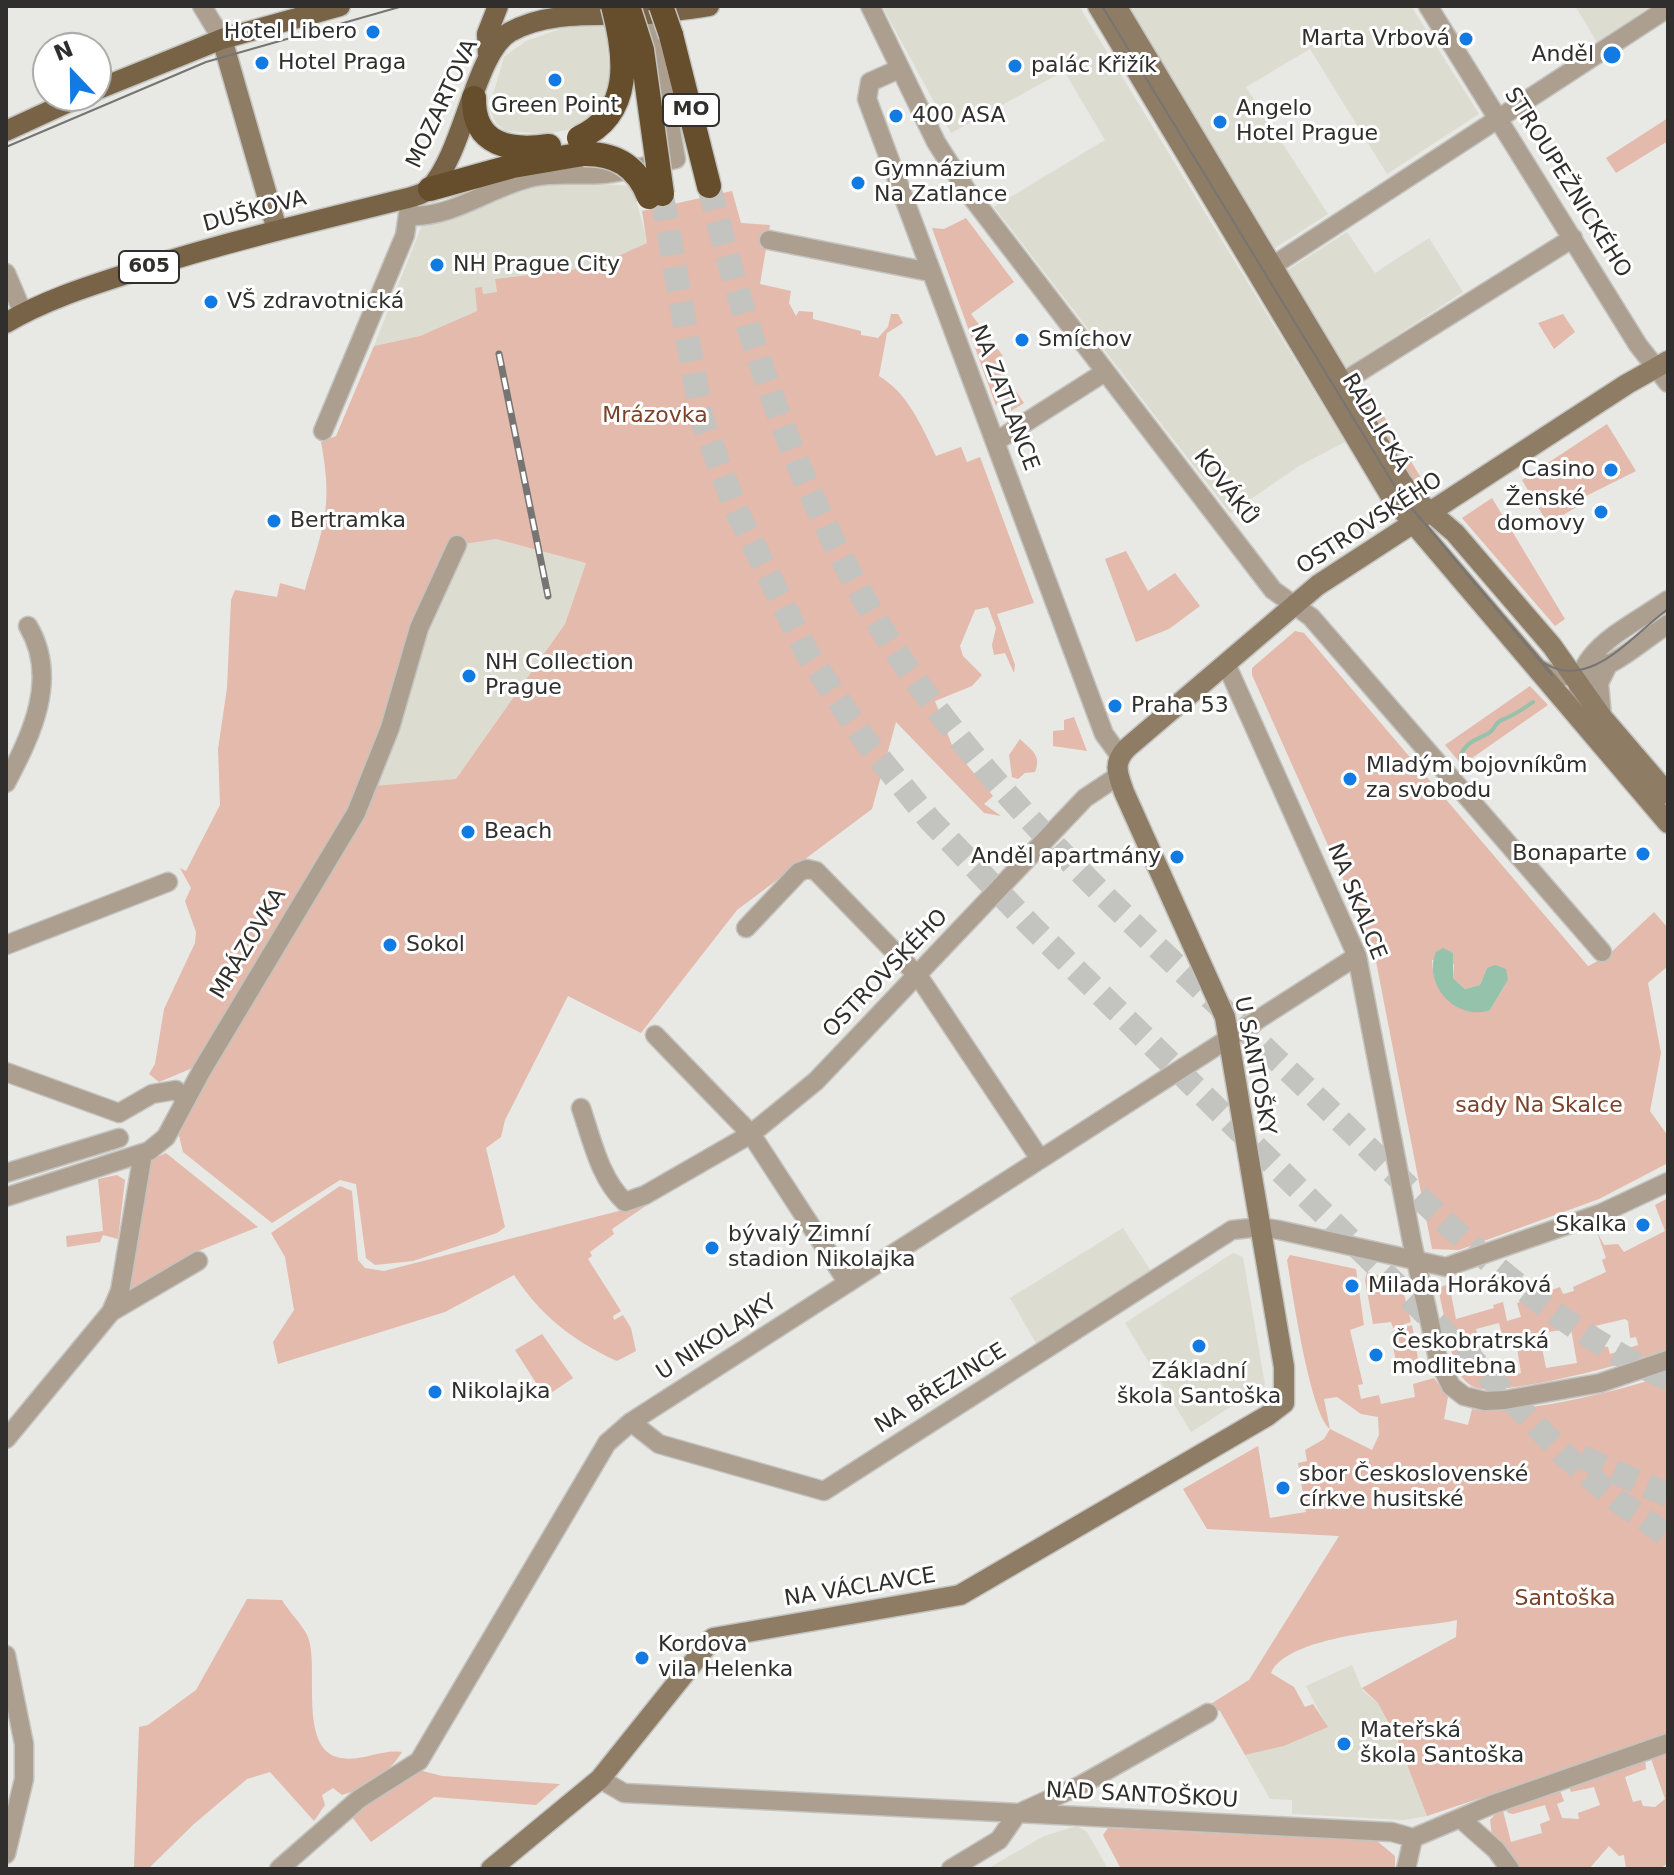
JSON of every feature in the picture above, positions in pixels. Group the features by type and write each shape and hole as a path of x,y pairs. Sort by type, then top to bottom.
{"highway":[{"path":"416,201 513,166 581,146 618,101 622,53 613,6"},
{"name":"MO","path":"581,146 622,162 656,196 642,50 651,8"},
{"name":"MO","path":"651,8 671,35 709,186"},
{"path":"474,98 480,123 498,144 525,148 581,146"}],"main road":[{"path":"112,83 219,34 340,6"},
{"path":"488,54 487,34 498,6"},
{"path":"651,8 709,6"},
{"name":"RADLICKÁ","path":"1098,6 1379,476 1413,525 1538,668 1668,794"},
{"name":"RADLICKÁ","path":"1116,6 1401,481 1455,533 1552,646 1577,680 1594,722 1668,823"},
{"name":"MOZARTOVA","path":"416,201 474,98 488,54 507,34 543,19 651,8"},
{"path":"219,34 277,230"},
{"path":"6,131 47,112"},
{"name":"DUŠKOVA","path":"15,318 102,282 277,230 416,201"},
{"name":"OSTROVSKÉHO","path":"1119,766 1295,604 1348,564 1664,370"},
{"name":"U SANTOŠKY","path":"1119,766 1213,988 1229,1040 1284,1367 1284,1403"},
{"name":"NA VÁCLAVCE","path":"491,1869 600,1779 713,1638 960,1595 1267,1416 1284,1403"}],"street":[{"path":"202,6 219,34"},
{"name":"KOVÁKŮ","path":"870,6 936,142 967,191 1273,590 1311,617 1602,952"},
{"name":"STROUPEŽNICKÉHO","path":"1428,6 1573,238 1664,370"},
{"path":"416,201 432,215 457,208 498,188 538,176 604,174 676,159 651,8"},
{"path":"1280,261 1668,8"},
{"name":"NA ZATLANCE","path":"899,69 870,82 866,94 930,272 1104,734 1119,766"},
{"name":"MOZARTOVA","path":"323,431 416,201"},
{"path":"1343,382 1573,238"},
{"path":"769,240 930,272"},
{"path":"6,273 15,318"},
{"path":"995,442 1105,372"},
{"name":"MRÁZOVKA","path":"143,1153 157,1147 166,1137 185,1099 356,813 390,728 419,628 457,545"},
{"path":"1538,668 1558,677 1577,680 1668,600"},
{"path":"1552,646 1605,655 1668,624"},
{"path":"6,783 26,745 41,698 40,646 28,626"},
{"path":"1594,722 1605,655"},
{"name":"NA SKALCE","path":"1227,666 1357,956 1418,1264 1442,1371 1451,1386 1464,1396 1485,1401 1505,1400 1600,1383 1668,1360"},
{"name":"OSTROVSKÉHO","path":"581,1108 603,1170 614,1192 625,1202 645,1195 751,1134 816,1081 1119,766"},
{"path":"746,928 799,872 812,869 919,977 1040,1159"},
{"path":"6,945 168,882"},
{"name":"U NIKOLAJKY","path":"279,1869 359,1799 419,1761 607,1443 631,1422 1357,956"},
{"path":"655,1035 751,1134 848,1283"},
{"path":"6,1072 119,1113"},
{"path":"143,1153 128,1148 119,1138 115,1125 119,1113 164,1089 176,1090 185,1099"},
{"path":"6,1173 119,1138"},
{"path":"6,1197 143,1153"},
{"path":"6,1439 111,1312 120,1291 143,1153"},
{"path":"1260,1227 1418,1264 1446,1267 1602,1213 1668,1182"},
{"name":"NA BŘEZINCE","path":"631,1422 659,1444 824,1491 1228,1232 1260,1227"},
{"path":"111,1312 198,1261"},
{"path":"6,1655 10,1701 24,1744 24,1779 6,1854"},
{"path":"951,1869 999,1840 1017,1814 1081,1785 1208,1713"},
{"path":"1406,1869 1413,1838 1491,1805 1668,1743"},
{"name":"NAD SANTOŠKOU","path":"600,1779 624,1793 1392,1832 1413,1838"},
{"path":"1461,1819 1496,1850 1510,1869"}],"shaded area":[{"path":"882,6 1079,6 1345,442 1299,466 1230,513 994,207 1105,140 1064,71 951,133"},
{"path":"1128,6 1411,6 1479,114 1387,174 1310,49 1246,87 1328,214 1275,248"},
{"path":"1575,6 1651,6 1597,42"},
{"name":"Green Point","path":"606,25 610,89 595,115 577,128 545,134 505,131 496,123 489,108 504,57 526,41 563,28"},
{"path":"539,180 632,186 648,243 594,267 495,279 497,292 483,294 477,311 420,336 374,346 428,210"},
{"path":"1347,232 1375,273 1429,238 1463,292 1345,369 1283,273"},
{"path":"496,539 586,563 565,624 456,779 374,787 454,540"},
{"path":"1443,948 1453,953 1453,978 1465,989 1480,985 1487,968 1495,965 1506,969 1508,980 1490,1010 1465,1010 1445,998 1438,988 1433,964 1436,952"},
{"path":"1123,1228 1151,1271 1037,1345 1010,1298"},
{"name":"Základní škola Santoška","path":"1233,1253 1243,1257 1265,1385 1191,1432 1125,1323"},
{"name":"Mateřská škola Santoška","path":"1352,1665 1363,1691 1378,1703 1401,1748 1427,1816 1404,1820 1292,1814 1292,1800 1270,1799 1245,1755 1284,1746 1327,1727 1306,1686"},
{"path":"1077,1826 1087,1832 1108,1869 987,1869 1044,1836"}],"green space":[{"path":"1668,118 1668,141 1616,173 1606,158"},
{"name":"Mrázovka","path":"732,191 741,223 770,225 760,284 791,291 789,303 796,316 799,311 813,312 813,319 878,338 888,327 891,314 898,314 903,323 887,333 879,376 906,401 936,456 961,447 967,462 980,457 1034,603 997,614 1015,665 1014,673 1005,653 994,655 992,645 996,628 988,607 975,610 960,646 963,656 982,675 972,686 935,701 953,748 993,796 984,804 1001,816 984,813 896,722 872,809 737,910 641,1033 568,996 505,1120 501,1137 486,1148 505,1227 497,1233 413,1261 375,1265 366,1258 356,1184 340,1180 272,1223 183,1152 177,1128 344,852 195,1067 159,1082 149,1074 155,1064 164,1009 195,943 196,932 185,901 191,888 180,868 186,871 220,805 218,749 227,688 231,600 235,590 277,597 280,583 305,590 321,534 326,503 321,442 336,436 374,346 420,336 477,311 475,288 482,287 483,294 497,292 495,279 594,267 647,243 642,211","holes":["496,539 586,563 565,624 456,779 374,786 457,545"]},
{"path":"966,218 1014,282 971,314 1003,356 996,362 1024,403 1011,411 1011,402 999,398 996,406 932,228 944,229"},
{"path":"1563,314 1575,332 1554,349 1538,323"},
{"path":"1370,393 1427,488 1416,495 1359,401"},
{"path":"1607,424 1636,471 1576,501 1578,506 1548,524 1522,480"},
{"path":"1492,498 1565,619 1555,626 1462,518"},
{"path":"1126,551 1148,591 1175,573 1200,606 1169,629 1136,642 1105,559"},
{"name":"sady Na Skalce","path":"1295,631 1304,633 1588,966 1606,957 1654,912 1668,928 1668,966 1648,983 1661,1053 1650,1111 1668,1136 1668,1163 1599,1199 1459,1250 1432,1249 1373,946 1252,675 1252,668","holes":["1432,960 1454,964 1453,978 1465,989 1480,985 1487,968 1508,980 1490,1010 1457,1003 1442,992 1433,973"]},
{"path":"1530,686 1548,705 1462,765 1445,745"},
{"path":"1074,717 1087,751 1053,746 1053,731 1064,730 1064,720"},
{"path":"1020,739 1034,753 1037,766 1035,772 1025,773 1018,779 1012,777 1009,755"},
{"path":"166,1153 258,1227 193,1253 131,1295 125,1290 146,1177 151,1160"},
{"path":"117,1175 125,1180 118,1239 103,1235 100,1242 67,1247 66,1236 103,1231 98,1179"},
{"path":"340,1186 352,1191 358,1260 365,1268 384,1271 650,1203 612,1229 614,1234 590,1252 592,1256 588,1259 621,1311 613,1316 614,1320 623,1315 631,1328 636,1351 617,1361 586,1345 546,1315 514,1275 445,1312 278,1364 273,1342 294,1310 285,1257 271,1233"},
{"path":"1668,1198 1668,1349 1542,1383 1492,1389 1477,1388 1464,1380 1458,1372 1485,1368 1489,1380 1521,1373 1516,1342 1504,1344 1499,1323 1476,1329 1484,1363 1455,1368 1438,1288 1449,1284 1456,1319 1494,1308 1493,1305 1503,1302 1507,1321 1521,1317 1517,1303 1560,1287 1563,1294 1574,1291 1573,1287 1606,1272 1602,1260 1606,1258 1597,1232 1604,1245 1618,1244 1624,1252 1665,1231 1655,1205","holes":["1625,1319 1630,1338 1636,1337 1638,1345 1610,1354 1608,1347 1599,1346 1595,1326","1571,1329 1577,1363 1546,1368 1539,1333"]},
{"name":"Santoška","path":"1290,1255 1356,1269 1364,1325 1350,1330 1363,1384 1358,1385 1361,1399 1379,1395 1381,1404 1415,1397 1413,1384 1434,1378 1448,1397 1444,1419 1468,1425 1472,1409 1489,1411 1540,1406 1628,1387 1668,1373 1668,1735 1427,1816 1398,1741 1378,1703 1362,1688 1456,1637 1457,1620 1356,1634 1302,1649 1283,1659 1271,1673 1294,1687 1305,1707 1313,1704 1328,1727 1284,1746 1245,1755 1220,1711 1209,1705 1249,1680 1339,1536 1207,1529 1183,1489 1258,1446 1270,1518 1306,1512 1298,1463 1307,1461 1305,1450 1324,1439 1330,1429 1323,1419 1309,1377 1287,1260","holes":["1337,1397 1361,1414 1378,1417 1379,1435 1372,1450 1330,1429 1324,1399"]},
{"path":"1367,1272 1401,1282 1411,1322 1393,1328 1391,1322 1373,1324 1365,1280"},
{"path":"1412,1325 1419,1364 1397,1367 1391,1336 1393,1331"},
{"path":"542,1334 573,1378 545,1397 515,1350"},
{"path":"247,1599 282,1600 307,1635 311,1648 314,1723 327,1752 349,1759 402,1752 391,1767 369,1784 342,1795 333,1788 322,1795 325,1805 314,1821 270,1772 247,1779 148,1869 134,1869 139,1727 148,1725 196,1690"},
{"path":"1668,1750 1668,1863 1660,1869 1626,1869 1624,1855 1619,1856 1609,1846 1589,1869 1520,1869 1492,1836 1490,1820 1502,1807 1511,1842 1542,1833 1540,1824 1550,1820 1545,1805 1513,1814 1508,1813 1505,1806 1559,1788 1564,1801 1557,1804 1562,1818 1579,1819 1578,1813 1600,1805 1594,1787 1571,1792 1568,1784 1645,1758 1646,1769 1625,1777 1633,1802 1641,1800 1643,1806 1655,1807 1665,1799 1650,1756"},
{"path":"419,1770 442,1776 560,1784 536,1805 434,1797 371,1842 352,1817 392,1783"},
{"path":"1108,1828 1377,1841 1395,1856 1395,1869 1121,1869 1103,1835"}],"waterway":[{"path":"1460,756 1469,744 1491,732 1500,721 1533,702"}],"tunnel":[{"path":"709,186 745,317 767,382 818,508 881,628 962,741 1009,796 1109,901 1481,1254 1570,1324 1618,1354 1668,1379"},
{"path":"662,196 702,419 736,510 807,653 867,743 930,820 1031,926 1486,1373 1564,1455 1618,1501 1668,1536"},
{"path":"1581,1457 1668,1495"}],"tram line":[{"path":"6,147 206,62 403,6"},
{"path":"1102,6 1399,493 1552,675"},
{"path":"1544,663 1561,670 1578,670 1594,665 1626,645 1668,609"}],"railway":[{"path":"499,354 548,596"}],"place":[{"name":"Hotel Libero","path":"373,32"},
{"name":"Marta Vrbová","path":"1466,39"},
{"name":"Anděl","path":"1612,55"},
{"name":"Hotel Praga","path":"262,63"},
{"name":"palác Křižík","path":"1015,66"},
{"name":"Green Point","path":"555,80"},
{"name":"400 ASA","path":"896,116"},
{"name":"Angelo Hotel Prague","path":"1220,122"},
{"name":"Gymnázium Na Zatlance","path":"858,183"},
{"name":"NH Prague City","path":"437,265"},
{"name":"VŠ zdravotnická","path":"211,302"},
{"name":"Smíchov","path":"1022,340"},
{"name":"Casino","path":"1611,470"},
{"name":"Ženské domovy","path":"1601,512"},
{"name":"Bertramka","path":"274,521"},
{"name":"NH Collection Prague","path":"469,676"},
{"name":"Praha 53","path":"1115,706"},
{"name":"Mladým bojovníkům za svobodu","path":"1350,779"},
{"name":"Beach","path":"468,832"},
{"name":"Bonaparte","path":"1643,854"},
{"name":"Anděl apartmány","path":"1177,857"},
{"name":"Sokol","path":"390,945"},
{"name":"Skalka","path":"1643,1225"},
{"name":"bývalý Zimní stadion Nikolajka","path":"712,1248"},
{"name":"Milada Horáková","path":"1352,1286"},
{"name":"Základní škola Santoška","path":"1199,1346"},
{"name":"Českobratrská modlitebna","path":"1376,1355"},
{"name":"Nikolajka","path":"435,1392"},
{"name":"sbor Československé církve husitské","path":"1283,1488"},
{"name":"Kordova vila Helenka","path":"642,1658"},
{"name":"Mateřská škola Santoška","path":"1344,1744"}]}
